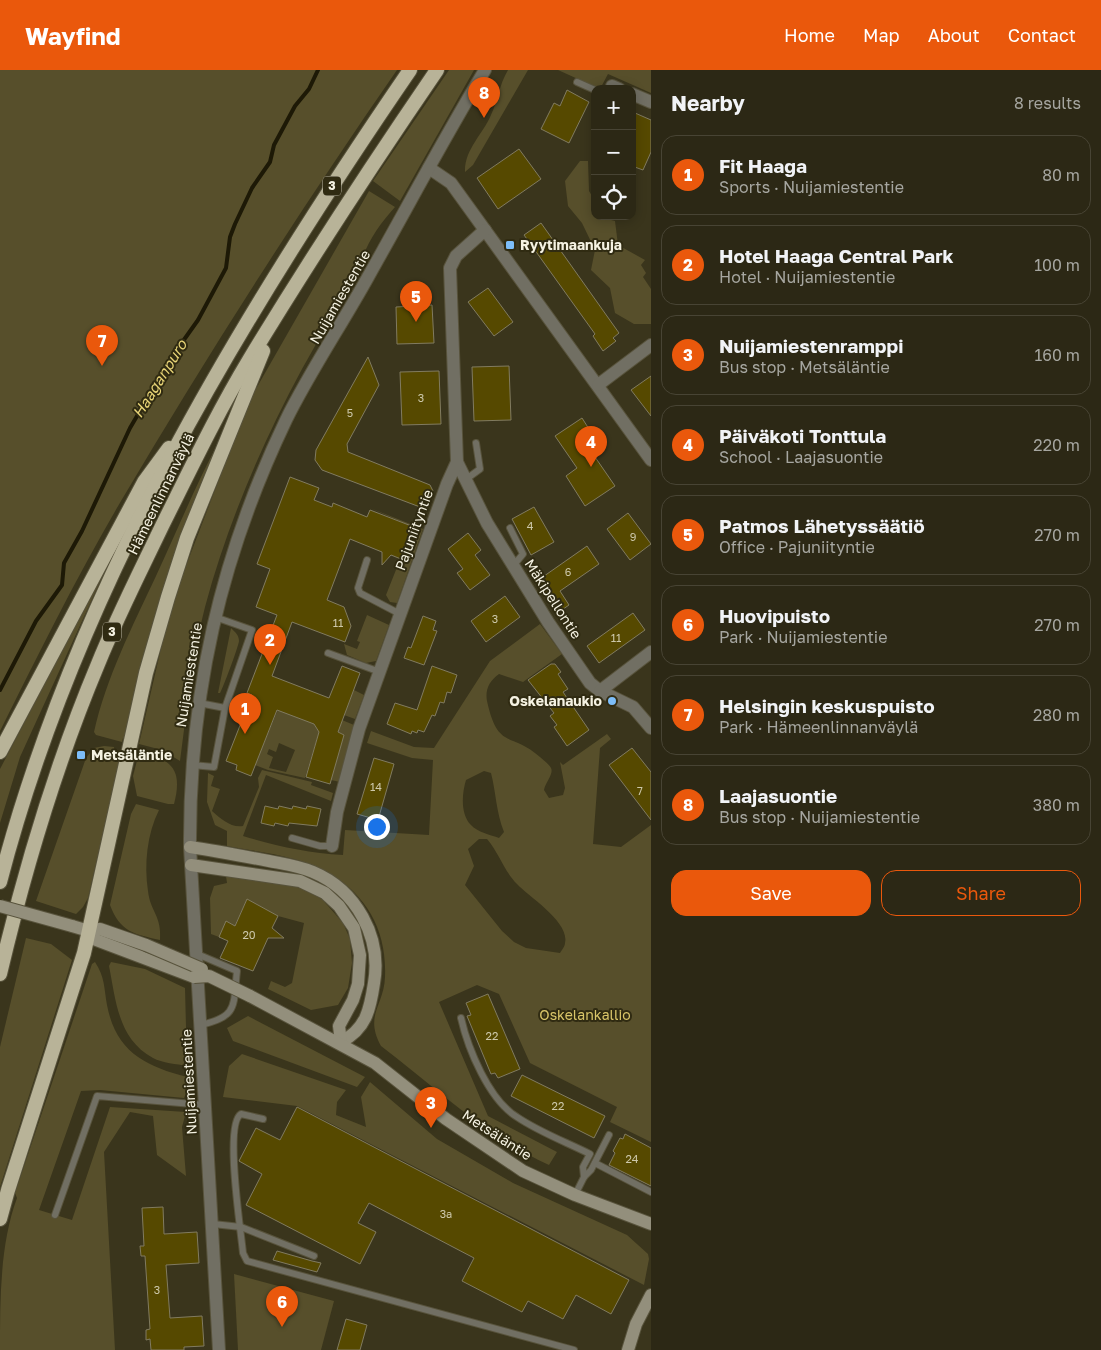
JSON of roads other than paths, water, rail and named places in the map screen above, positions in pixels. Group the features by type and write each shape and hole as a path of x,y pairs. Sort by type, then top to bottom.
{"highway":[{"name":"Hämeenlinnanväylä","path":"0,882 32,776 78,653 140,520 195,414 258,304 302,232 410,70"},
{"name":"Hämeenlinnanväylä","path":"0,974 42,819 72,731 98,663 191,467 245,367 368,170 437,70"},
{"path":"0,1219 84,953 146,673 168,597 191,529 278,314"},
{"path":"0,752 144,482 195,414"}],"main road":[{"path":"190,847 312,871 337,886 356,906 371,934 375,949 375,978 372,997 362,1026 356,1035 341,1042 339,1026 358,984 360,955 354,928 339,906 326,893 300,880 191,865"},
{"name":"Metsäläntie","path":"0,906 89,931 100,929 146,945 202,969 209,976 341,1042 400,1081 446,1119 487,1149 530,1174 575,1195 651,1224"},
{"name":"Metsäläntie","path":"89,931 96,940 194,977 209,976"},
{"path":"628,1350 636,1324 651,1294"}],"street":[{"name":"Nuijamiestentie","path":"219,1350 190,847 192,765 198,702 214,617 251,504 286,420 485,70"},
{"path":"636,96 651,102"},
{"path":"429,168 451,183 651,460"},
{"name":"Pajuniityntie","path":"332,846 331,837 348,767 400,614 447,484 457,462 450,268 456,256 485,230"},
{"path":"598,385 648,350"},
{"name":"Mäkipellontie","path":"457,462 487,523 589,681 600,691 633,707 651,728"},
{"path":"600,691 651,652"}],"lane":[{"path":"577,82 591,88"},
{"path":"465,480 480,469 476,443"},
{"path":"510,528 523,554 513,566"},
{"path":"367,560 358,588 360,593 400,614"},
{"path":"192,765 214,767 225,708 252,630 214,617"},
{"path":"328,652 380,672"},
{"path":"198,702 225,708"},
{"path":"292,838 320,846 332,846"},
{"path":"197,954 238,968 233,1003 228,1015 220,1021 200,1025"},
{"path":"461,1018 465,1036 495,1098 516,1117 590,1154 583,1167 584,1176"},
{"path":"55,1215 97,1096 205,1105"},
{"path":"263,1119 241,1114 237,1116 234,1124 234,1165 243,1253 247,1261 574,1350"},
{"path":"575,1195 584,1176 595,1162 609,1135"},
{"path":"595,1162 651,1192"},
{"path":"213,1224 241,1227 314,1256"}],"waterway":[{"name":"Haaganpuro","path":"0,690 36,621 62,585 64,563 82,531 130,428 171,358 198,320 226,268 230,237 235,224 252,188 270,162 274,145 295,106 309,89 318,70"}],"place":[{"name":"Laajasuontie","path":"484,118"},
{"name":"Ryytimaankuja","path":"510,245"},
{"name":"Patmos Lähetyssäätiö","path":"416,322"},
{"name":"Helsingin keskuspuisto","path":"102,366"},
{"name":"Päiväkoti Tonttula","path":"591,467"},
{"name":"Hotel Haaga Central Park","path":"270,665"},
{"name":"Oskelanaukio","path":"612,701"},
{"name":"Fit Haaga","path":"245,734"},
{"name":"Metsäläntie","path":"81,755"},
{"name":"Nuijamiestenramppi","path":"431,1128"},
{"name":"Huovipuisto","path":"282,1327"}],"park label":[{"name":"Oskelankallio","path":"585,1015"}]}
